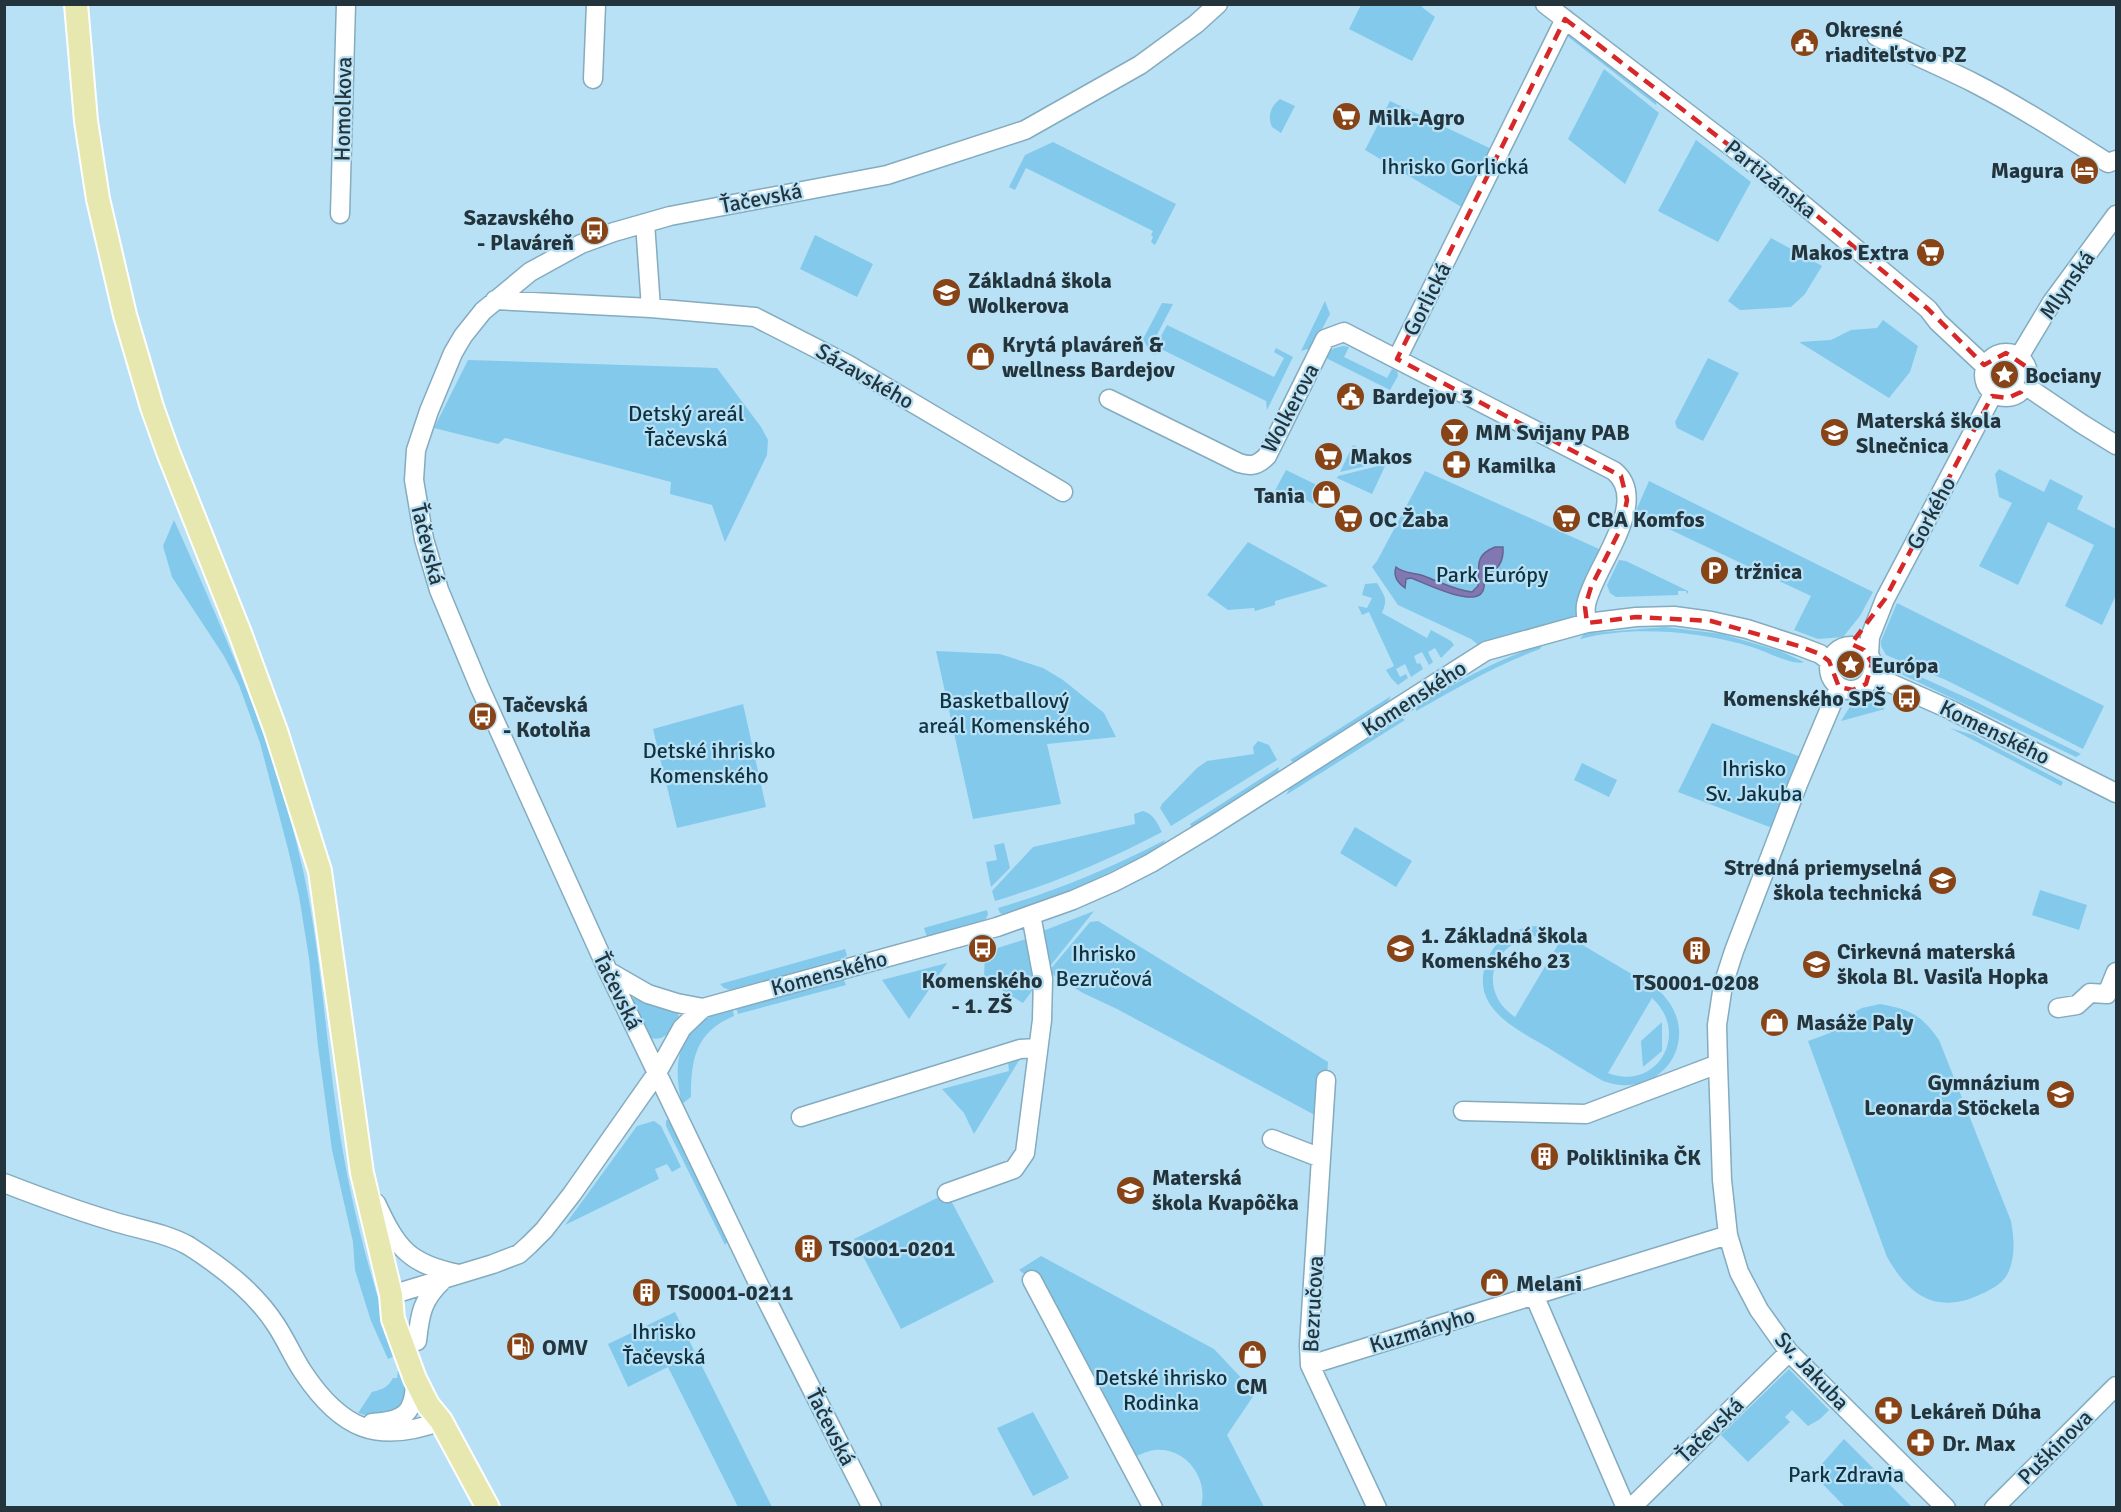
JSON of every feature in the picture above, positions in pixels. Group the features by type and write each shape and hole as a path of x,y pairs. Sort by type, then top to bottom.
{"main road":[{"path":"76,4 86,121 98,199 125,315 152,407 276,731 320,871 362,1173 392,1295 393,1319 415,1379 428,1406 441,1421 488,1508"},
{"path":"392,1295 406,1315 417,1341 439,1399 441,1421"}],"street":[{"name":"Homolkova","path":"340,214 346,4"},
{"path":"593,79 596,4"},
{"name":"Ťačevská","path":"872,1508 758,1283 608,971 514,767 449,615 429,556 415,494 416,450 436,392 463,336 483,311 530,272 580,244 670,216 887,175 1025,130 1140,65 1196,24 1218,4"},
{"name":"Partizánska","path":"1545,4 1778,183 1928,309 1938,322 1985,366"},
{"name":"Gorlická","path":"1565,19 1397,359 1621,476 1626,487 1627,500 1622,526 1591,587 1585,607 1587,623"},
{"path":"1876,36 1913,56 1973,83 2046,124 2108,163 2116,160"},
{"name":"Mlynská","path":"2019,357 2052,303 2116,214"},
{"path":"645,223 651,308"},
{"name":"Sázavského","path":"495,300 651,308 755,317 846,364 1063,492"},
{"name":"Wolkerova","path":"1109,399 1239,463 1251,466 1258,464 1267,456 1325,339 1344,332 1397,359"},
{"path":"2006,353 2019,357 2028,373 2026,386 2015,396 2008,398 1993,394 1984,382 1985,366 2000,354 2006,353"},
{"path":"2026,386 2116,444"},
{"name":"Gorkého","path":"1869,655 1870,637 1885,599 1993,394"},
{"name":"Gorkého","path":"1850,646 1885,599"},
{"name":"Komenského","path":"392,1295 519,1254 544,1230 657,1073 682,1028 704,1008 1032,915 1114,882 1170,852 1282,783 1486,651 1587,623 1636,617 1674,616 1711,621 1781,639 1820,654 1829,661"},
{"path":"1850,646 1864,650 1869,655 1872,675 1866,684 1860,688 1846,690 1834,683 1828,673 1829,661 1837,650 1850,646"},
{"name":"Komenského","path":"1872,675 1951,710 2116,794"},
{"name":"Sv. Jakuba","path":"1839,687 1798,784 1734,951 1724,985 1717,1025 1722,1180 1728,1235 1739,1272 1759,1310 1789,1353 1946,1508"},
{"path":"947,1193 1014,1169 1025,1153 1042,1017 1043,979 1032,915"},
{"path":"608,971 648,994 704,1008"},
{"path":"2058,1008 2077,1005 2090,993 2107,994 2116,972"},
{"path":"801,1117 1020,1049 1037,1048"},
{"path":"1463,1111 1586,1114 1718,1064"},
{"name":"Bezručova","path":"1326,1080 1309,1345 1310,1365 1377,1508"},
{"path":"1272,1139 1322,1158"},
{"path":"362,1173 390,1232 400,1246 410,1256 424,1264 453,1276 425,1301 420,1314 417,1341"},
{"path":"4,1183 67,1208 158,1234 186,1245 212,1261 233,1276 255,1298 276,1324 303,1372 322,1398 355,1425 393,1433 411,1431 441,1421"},
{"name":"Kuzmányho","path":"1310,1365 1728,1235"},
{"path":"1032,1280 1153,1508"},
{"path":"1534,1295 1626,1508"},
{"name":"Ťačevská","path":"1631,1508 1789,1353"},
{"path":"355,1425 391,1422 400,1418 410,1409 415,1398 415,1379"},
{"name":"Puškinova","path":"1994,1508 2116,1386"}],"highlighted area":[{"path":"1565,19 1778,183 1928,309 1984,365 2006,353 2027,367 2028,380 2021,392 2008,398 1992,396 1885,599 1851,644 1864,650 1872,663 1866,684 1853,690 1839,687 1829,661 1820,654 1799,646 1711,621 1636,617 1587,623 1585,607 1591,587 1622,526 1627,500 1621,476 1397,359"}],"green space":[{"path":"1361,5 1421,5 1435,17 1412,61 1349,29"},
{"path":"1571,34 1657,101 1656,105 1567,36"},
{"path":"1604,69 1659,113 1625,184 1568,139"},
{"path":"1280,99 1295,106 1281,133 1272,127 1270,119 1272,108"},
{"name":"Ihrisko Gorlická","path":"1390,101 1500,153 1470,212 1365,150"},
{"path":"1696,140 1751,182 1718,242 1658,211"},
{"path":"1053,142 1176,204 1155,245 1151,242 1153,231 1026,168 1015,190 1009,187 1025,155"},
{"path":"815,235 873,264 857,297 800,269"},
{"path":"1771,238 1822,266 1805,294 1791,307 1740,310 1728,301"},
{"path":"1325,301 1330,314 1312,348 1301,351"},
{"path":"1162,303 1173,304 1149,350 1143,339"},
{"path":"1883,320 1918,346 1910,372 1889,398 1799,342 1831,340 1851,330 1877,328"},
{"path":"1167,325 1274,377 1284,358 1274,352 1276,348 1293,357 1267,410 1266,401 1159,348 1155,355 1152,353"},
{"path":"1343,346 1349,347 1344,357 1387,378 1392,369 1397,371 1398,376 1390,390 1326,358 1330,351"},
{"path":"1708,358 1739,373 1703,441 1677,428 1675,422"},
{"name":"Detský areál Ťačevská","path":"468,360 717,368 761,427 768,440 767,455 725,542 712,505 670,494 671,482 505,438 498,444 434,428"},
{"path":"1353,445 1381,459 1379,463 1340,472"},
{"path":"1386,464 1372,494 1337,478 1338,476"},
{"path":"1999,469 2044,492 2050,479 2083,496 2077,509 2116,529 2116,595 2102,625 2065,606 2094,545 2048,522 2018,585 1979,566 2012,503 1999,497 1995,474"},
{"path":"1286,470 1321,487 1313,504 1287,494 1271,498"},
{"name":"Park Európy","path":"1425,471 1608,553 1587,623 1486,651 1471,639 1398,605 1372,567"},
{"path":"1649,481 1873,592 1860,616 1843,637 1818,639 1794,630 1811,596 1635,513"},
{"path":"174,520 248,692 292,825 314,929 336,1108 347,1171 368,1264 397,1355 388,1359 371,1321 355,1270 353,1242 332,1150 309,958 299,896 288,849 260,743 239,685 224,656 172,577 163,546"},
{"path":"1248,542 1328,586 1275,601 1275,605 1255,611 1254,608 1228,610 1207,595"},
{"path":"1619,560 1626,561 1688,593 1678,591 1678,595 1616,597 1610,593 1607,585"},
{"path":"1377,583 1385,598 1382,613 1427,638 1431,630 1454,645 1441,658 1435,648 1428,652 1433,662 1429,665 1422,652 1414,656 1417,664 1420,663 1423,669 1411,677 1405,664 1396,669 1400,677 1406,674 1408,678 1398,685 1386,670 1394,666 1369,612 1362,615 1358,606 1367,608 1372,598 1362,595 1365,584"},
{"path":"1897,603 2104,706 2083,749 1946,680 1886,655 1881,641"},
{"path":"1665,627 1722,634 1780,651 1804,662 1786,660 1732,641 1689,634 1622,632 1580,639 1584,634 1591,633"},
{"path":"1543,644 1540,649 1462,685 1416,711 1416,707 1478,672"},
{"name":"Basketballový areál Komenského","path":"936,651 1000,654 1043,668 1063,680 1104,713 1116,737 1047,744 1061,804 973,819"},
{"path":"1901,668 2081,754 2076,757 1899,673"},
{"path":"1391,696 1386,705 1295,763 1290,760"},
{"path":"1860,700 1870,701 1885,709 1841,721 1851,705"},
{"name":"Detské ihrisko Komenského","path":"743,704 766,807 677,828 653,729"},
{"path":"1402,718 1405,720 1286,795 1292,784"},
{"name":"Ihrisko Sv. Jakuba","path":"1712,723 1809,760 1780,831 1678,792"},
{"path":"1950,728 1973,735 2063,782 2061,786"},
{"path":"1258,741 1269,745 1277,760 1171,826 1160,808 1197,768 1207,761 1254,754 1253,747"},
{"path":"1582,763 1617,780 1609,797 1574,780"},
{"path":"1279,767 1275,776 1192,829 1190,824"},
{"path":"1143,811 1153,817 1162,832 1080,871 995,901 992,891 1033,847 1135,824 1134,814"},
{"path":"1355,827 1412,861 1396,887 1340,853"},
{"path":"1165,840 1159,848 1084,885 1005,915 1000,913 998,908 1083,878"},
{"path":"1004,843 1010,868 991,887 986,862 997,860 994,845"},
{"path":"2040,890 2087,905 2079,930 2032,915"},
{"path":"987,910 986,919 982,922 927,937 924,928"},
{"path":"1094,911 1047,970 1043,931"},
{"name":"Ihrisko Bezručová","path":"1098,921 1328,1062 1324,1120 1083,993 1048,972 1090,922"},
{"path":"1536,926 1564,934 1657,989 1672,1006 1678,1025 1678,1043 1672,1059 1661,1073 1645,1082 1625,1085 1603,1081 1521,1032 1497,1013 1484,989 1483,975 1488,958 1496,945 1508,935","holes":["1534,936 1559,943 1515,1017 1503,1007 1496,995 1493,982 1494,970 1499,958 1508,948 1519,940","1652,998 1663,1012 1668,1027 1668,1042 1663,1056 1654,1067 1641,1074 1626,1077 1608,1073"]},
{"path":"1029,938 1037,984 1023,1003 984,979 985,952"},
{"path":"845,949 847,955 844,958 730,990 720,984"},
{"path":"947,963 909,1019 882,980"},
{"path":"843,978 846,985 738,1014 736,1007"},
{"path":"636,995 677,1011 679,1018 665,1036 651,1038 632,1000"},
{"path":"1880,1004 1914,1014 1939,1040 2011,1221 2013,1255 2007,1275 1994,1288 1962,1301 1948,1303 1924,1297 1904,1281 1887,1257 1808,1041 1830,1033 1844,1018 1862,1008"},
{"path":"732,1007 734,1016 711,1030 703,1039 694,1059 691,1097 682,1104 678,1071 679,1056 684,1044 701,1022"},
{"path":"1662,1022 1662,1051 1643,1067 1641,1041"},
{"path":"1021,1057 974,1134 964,1113 942,1089 1009,1071 1008,1062"},
{"path":"669,1118 727,1236 728,1241 725,1245 666,1126"},
{"path":"654,1121 661,1126 681,1167 672,1172 667,1164 655,1169 659,1179 565,1225 637,1126"},
{"path":"947,1193 994,1282 901,1329 854,1239"},
{"name":"Detské ihrisko Rodinka","path":"1041,1256 1214,1349 1247,1384 1254,1395 1227,1435 1264,1507 1201,1507 1202,1486 1193,1467 1185,1459 1166,1450 1155,1450 1128,1460 1032,1280 1019,1270"},
{"name":"Ihrisko Ťačevská","path":"675,1312 772,1507 738,1507 668,1367 628,1387 608,1344"},
{"path":"399,1362 408,1388 401,1409 374,1417 358,1413 372,1392 384,1388 393,1378 397,1378"},
{"path":"1789,1369 1829,1410 1808,1426 1792,1410 1785,1417 1790,1422 1748,1462 1721,1435"},
{"path":"1033,1412 1069,1478 1033,1496 997,1428"},
{"name":"Park Zdravia","path":"1844,1439 1912,1507 1845,1507 1813,1474"}],"shaded area":[{"path":"1495,547 1503,547 1501,562 1492,572 1483,576 1484,589 1479,595 1470,597 1458,595 1411,578 1406,579 1405,588 1395,576 1396,567 1402,571 1472,592 1478,586 1480,558"}],"place":[{"name":"Okresné riaditeľstvo PZ","path":"1804,42"},
{"name":"Milk-Agro","path":"1347,117"},
{"name":"Magura","path":"2085,170"},
{"name":"Sazavského - Plaváreň","path":"595,230"},
{"name":"Makos Extra","path":"1930,252"},
{"name":"Základná škola Wolkerova","path":"947,293"},
{"name":"Krytá plaváreň & wellness Bardejov","path":"981,357"},
{"name":"Bociany","path":"2004,375"},
{"name":"Bardejov 3","path":"1351,396"},
{"name":"MM Svijany PAB","path":"1454,432"},
{"name":"Materská škola Slnečnica","path":"1835,433"},
{"name":"Makos","path":"1329,456"},
{"name":"Kamilka","path":"1456,465"},
{"name":"Tania","path":"1326,495"},
{"name":"OC Žaba","path":"1348,519"},
{"name":"CBA Komfos","path":"1566,519"},
{"name":"tržnica","path":"1714,571"},
{"name":"Európa","path":"1850,665"},
{"name":"Komenského SPŠ","path":"1907,698"},
{"name":"Tačevská - Kotolňa","path":"482,717"},
{"name":"Stredná priemyselná škola technická","path":"1943,880"},
{"name":"Komenského - 1. ZŠ","path":"982,948"},
{"name":"1. Základná škola Komenského 23","path":"1400,948"},
{"name":"TS0001-0208","path":"1696,950"},
{"name":"Cirkevná materská škola Bl. Vasiľa Hopka","path":"1816,964"},
{"name":"Masáže Paly","path":"1775,1022"},
{"name":"Gymnázium Leonarda Stöckela","path":"2061,1095"},
{"name":"Poliklinika ČK","path":"1545,1157"},
{"name":"Materská škola Kvapôčka","path":"1131,1190"},
{"name":"TS0001-0201","path":"808,1248"},
{"name":"Melani","path":"1495,1283"},
{"name":"TS0001-0211","path":"646,1292"},
{"name":"OMV","path":"521,1347"},
{"name":"CM","path":"1252,1354"},
{"name":"Lekáreň Dúha","path":"1889,1411"},
{"name":"Dr. Max","path":"1921,1443"}]}
